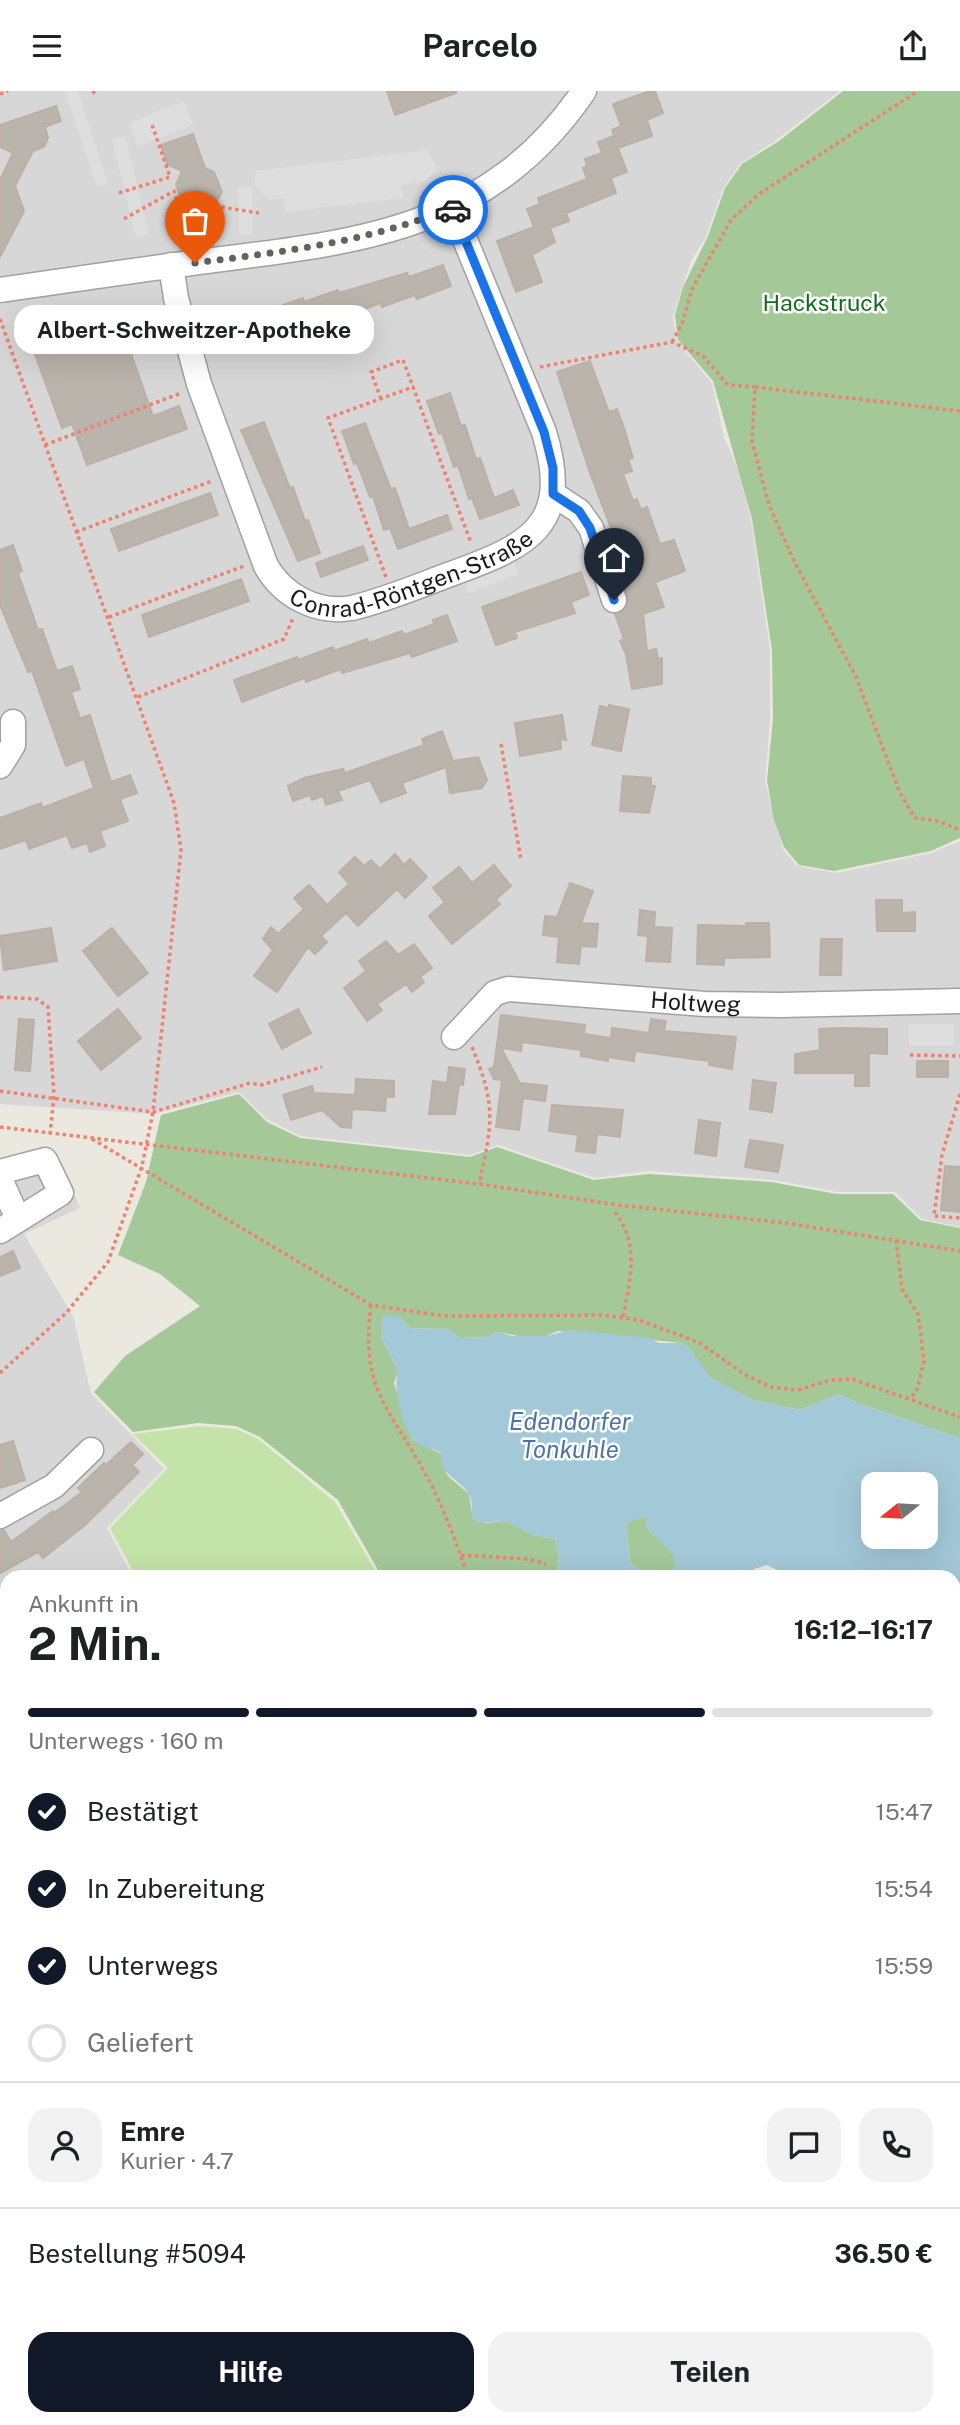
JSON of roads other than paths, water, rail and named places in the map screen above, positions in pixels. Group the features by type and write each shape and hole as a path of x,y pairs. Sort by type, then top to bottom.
{"street":[{"path":"0,290 319,246 389,232 452,208 486,189 523,160 556,126 584,91"},
{"name":"Conrad-Röntgen-Straße","path":"171,265 176,298 200,386 262,559 283,588 309,605 346,609 393,595 514,550 531,535 545,516 553,494 550,452 520,371 452,208"},
{"path":"553,494 579,511 590,528 614,600"},
{"path":"0,766 13,745 13,722"},
{"name":"Holtweg","path":"459,1032 495,993 508,989 705,1004 960,1001"},
{"path":"0,1172 45,1160 61,1193 9,1225 0,1179"},
{"path":"0,1516 54,1486 91,1450"}],"water":[{"name":"Edendorfer Tonkuhle","path":"382,1315 399,1317 410,1328 448,1329 459,1338 487,1337 498,1332 512,1336 546,1336 570,1330 649,1338 659,1343 682,1343 690,1349 711,1378 753,1400 800,1410 839,1394 860,1404 960,1438 960,1570 777,1570 767,1565 754,1570 672,1570 675,1568 673,1556 646,1527 647,1518 642,1517 626,1524 630,1562 641,1570 557,1570 559,1557 555,1539 533,1535 504,1521 478,1523 473,1519 470,1496 443,1467 441,1454 420,1445 407,1429 396,1388 398,1371 381,1337"}],"place":[{"name":"Albert-Schweitzer-Apotheke","path":"195,263"}],"park label":[{"name":"Hackstruck","path":"824,303"}]}
